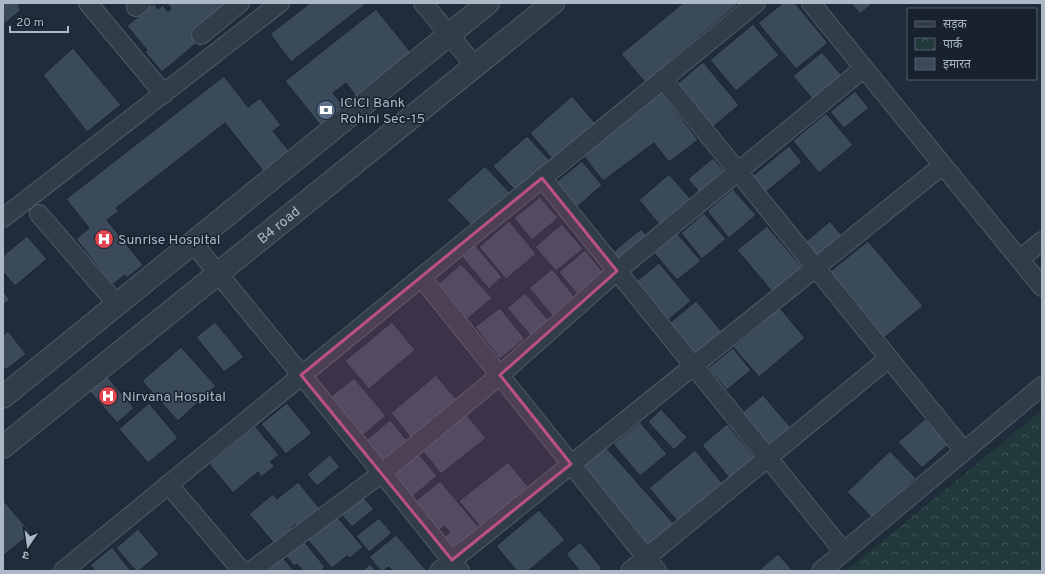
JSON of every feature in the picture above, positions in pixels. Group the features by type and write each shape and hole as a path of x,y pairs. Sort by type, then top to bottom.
{"street":[{"path":"88,3 164,94"},
{"path":"201,35 240,3"},
{"path":"3,218 280,3"},
{"path":"422,3 475,66"},
{"path":"3,397 488,3"},
{"name":"B4 road","path":"3,447 553,3"},
{"path":"63,571 756,3"},
{"path":"811,3 1042,287"},
{"path":"250,571 382,473 500,375 618,271 864,68"},
{"path":"663,79 964,451"},
{"path":"193,243 382,473 450,567 572,464 943,165"},
{"path":"542,178 844,552"},
{"path":"39,214 117,304"},
{"path":"1020,259 1042,241"},
{"path":"421,277 652,564"},
{"path":"630,571 652,564 768,458 889,358"},
{"path":"821,571 1042,386"},
{"path":"168,484 242,571"}],"highlighted area":[{"path":"542,178 617,271 500,375 571,464 452,560 301,375"}],"green space":[{"path":"1042,410 1042,571 846,571"}],"building":[{"path":"3,3 21,3 18,6 21,10 4,24"},
{"path":"154,3 158,9 163,5 168,12 171,8 167,3 234,3 199,41 162,72 145,52 147,50 127,26"},
{"path":"310,3 367,3 291,62 270,34"},
{"path":"683,3 736,3 737,5 645,82 621,54"},
{"path":"783,3 795,3 828,43 796,69 758,23"},
{"path":"851,3 873,3 860,14"},
{"path":"376,9 413,55 358,99 346,83 333,93 344,107 321,126 285,81"},
{"path":"753,24 779,55 736,91 710,60"},
{"path":"73,48 121,105 87,132 43,75"},
{"path":"822,52 843,77 814,101 793,76"},
{"path":"703,62 739,105 713,127 677,84"},
{"path":"224,76 248,107 260,98 281,125 273,131 289,151 263,171 225,123 116,208 119,211 107,220 143,265 127,278 125,275 112,285 76,239 89,228 66,199"},
{"path":"661,91 698,140 669,162 654,143 603,181 580,151"},
{"path":"855,91 869,108 844,128 830,112"},
{"path":"572,96 596,124 554,161 530,133"},
{"path":"826,113 853,145 819,173 793,141"},
{"path":"527,136 553,164 519,195 493,166"},
{"path":"789,146 802,162 765,193 751,177"},
{"path":"713,158 725,172 700,193 688,179"},
{"path":"582,161 602,185 576,208 555,183"},
{"path":"485,166 512,195 475,229 447,200"},
{"path":"669,174 695,204 664,230 639,200"},
{"path":"733,189 756,215 729,238 707,211"},
{"path":"540,197 558,218 532,240 514,218"},
{"path":"704,213 726,239 702,259 681,233"},
{"path":"509,221 536,254 506,279 479,247"},
{"path":"830,221 843,237 816,259 803,244"},
{"path":"562,224 583,249 556,271 535,247"},
{"path":"767,226 804,269 774,294 737,250"},
{"path":"641,229 651,241 623,264 613,252"},
{"path":"677,233 701,261 677,280 654,253"},
{"path":"27,236 47,259 15,286 3,272 3,256"},
{"path":"868,241 923,306 883,339 828,273"},
{"path":"475,245 502,277 489,289 462,257"},
{"path":"585,250 603,272 577,294 559,272"},
{"path":"659,263 691,301 667,321 634,283"},
{"path":"461,264 492,298 465,321 435,287"},
{"path":"552,269 578,301 556,320 529,288"},
{"path":"3,291 10,300 3,305"},
{"path":"525,293 549,321 531,336 507,308"},
{"path":"696,301 723,333 694,357 667,325"},
{"path":"500,308 525,339 500,359 475,327"},
{"path":"780,308 805,338 759,377 733,347"},
{"path":"215,322 244,357 224,372 196,337"},
{"path":"392,322 415,350 369,389 345,361"},
{"path":"8,331 26,354 6,370 3,366 3,335"},
{"path":"181,347 216,386 178,421 142,381"},
{"path":"733,348 751,370 727,390 708,368"},
{"path":"104,373 134,408 117,423 86,387"},
{"path":"436,375 460,404 414,442 391,413"},
{"path":"354,378 386,416 361,437 329,398"},
{"path":"763,395 792,429 768,449 739,415"},
{"path":"149,403 178,438 148,463 119,429"},
{"path":"287,403 312,433 286,454 261,424"},
{"path":"661,409 687,437 674,450 648,422"},
{"path":"465,413 486,438 441,474 421,449"},
{"path":"925,419 949,444 922,468 898,442"},
{"path":"390,420 411,445 384,467 364,442"},
{"path":"640,422 667,454 640,476 613,444"},
{"path":"727,424 756,459 731,480 702,445"},
{"path":"255,426 279,455 270,462 275,466 261,477 258,472 233,493 209,464"},
{"path":"605,446 675,525 650,547 580,467"},
{"path":"695,450 723,484 678,522 649,488"},
{"path":"890,451 916,478 873,519 847,492"},
{"path":"417,452 437,476 410,499 389,474"},
{"path":"330,455 340,467 317,486 307,474"},
{"path":"508,462 531,490 483,530 459,501"},
{"path":"440,481 482,531 454,554 442,539 450,532 444,526 436,533 412,504"},
{"path":"298,482 320,509 299,527 296,524 291,528 294,531 276,546 249,514 273,494 277,499"},
{"path":"360,494 374,509 352,527 339,512"},
{"path":"3,500 31,533 3,556"},
{"path":"539,510 565,540 528,571 517,571 496,546"},
{"path":"335,514 363,547 350,558 347,556 332,568 306,538"},
{"path":"379,518 392,533 369,552 356,536"},
{"path":"138,529 159,554 139,571 136,571 116,548"},
{"path":"396,535 427,571 393,571 389,567 381,571 369,557"},
{"path":"303,540 325,567 321,571 303,571 297,564 294,566 285,555"},
{"path":"580,542 602,568 599,571 580,571 566,554"},
{"path":"112,547 131,571 95,571 90,565"},
{"path":"280,554 294,571 259,571"},
{"path":"778,554 793,571 758,571"},
{"path":"370,564 376,571 362,571"}],"place":[{"name":"ICICI Bank Rohini Sec-15","path":"326,110"},
{"name":"Sunrise Hospital","path":"104,239"},
{"name":"Nirvana Hospital","path":"108,396"}]}
